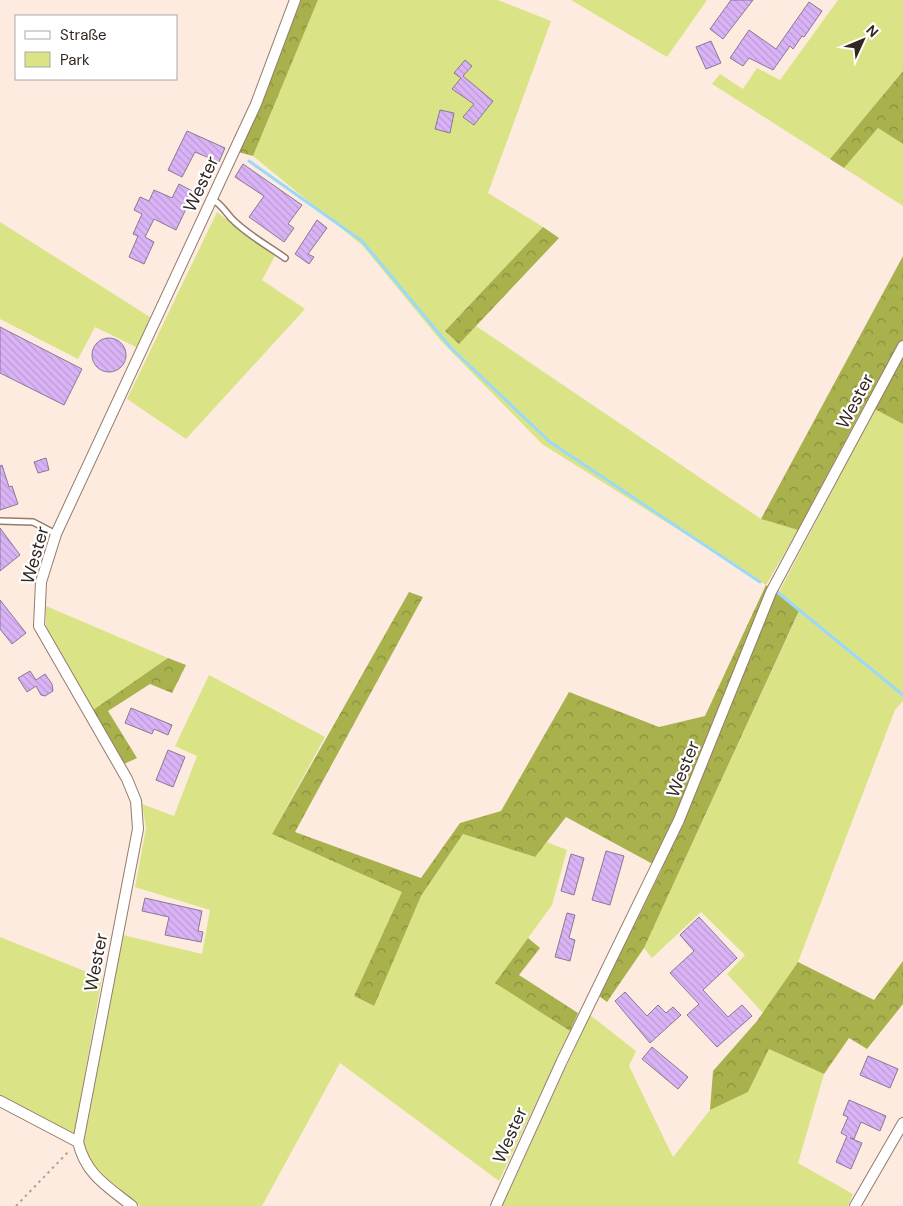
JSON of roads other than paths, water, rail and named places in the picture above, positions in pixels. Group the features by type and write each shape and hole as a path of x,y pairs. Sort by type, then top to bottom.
{"street":[{"name":"Wester","path":"78,1142 138,829 136,801 127,779 39,626 41,582 56,534 256,104 295,0"},
{"name":"Wester","path":"496,1206 565,1054 679,820 771,592 903,346"},
{"path":"0,1101 78,1142 82,1160 94,1175 132,1206"},
{"path":"855,1206 903,1123"}],"lane":[{"path":"212,198 221,204 231,218 248,232 285,258"},
{"path":"0,521 33,522 56,534"}],"waterway":[{"path":"249,161 362,241 451,348 550,442 760,582"},
{"path":"776,591 903,695"}]}
